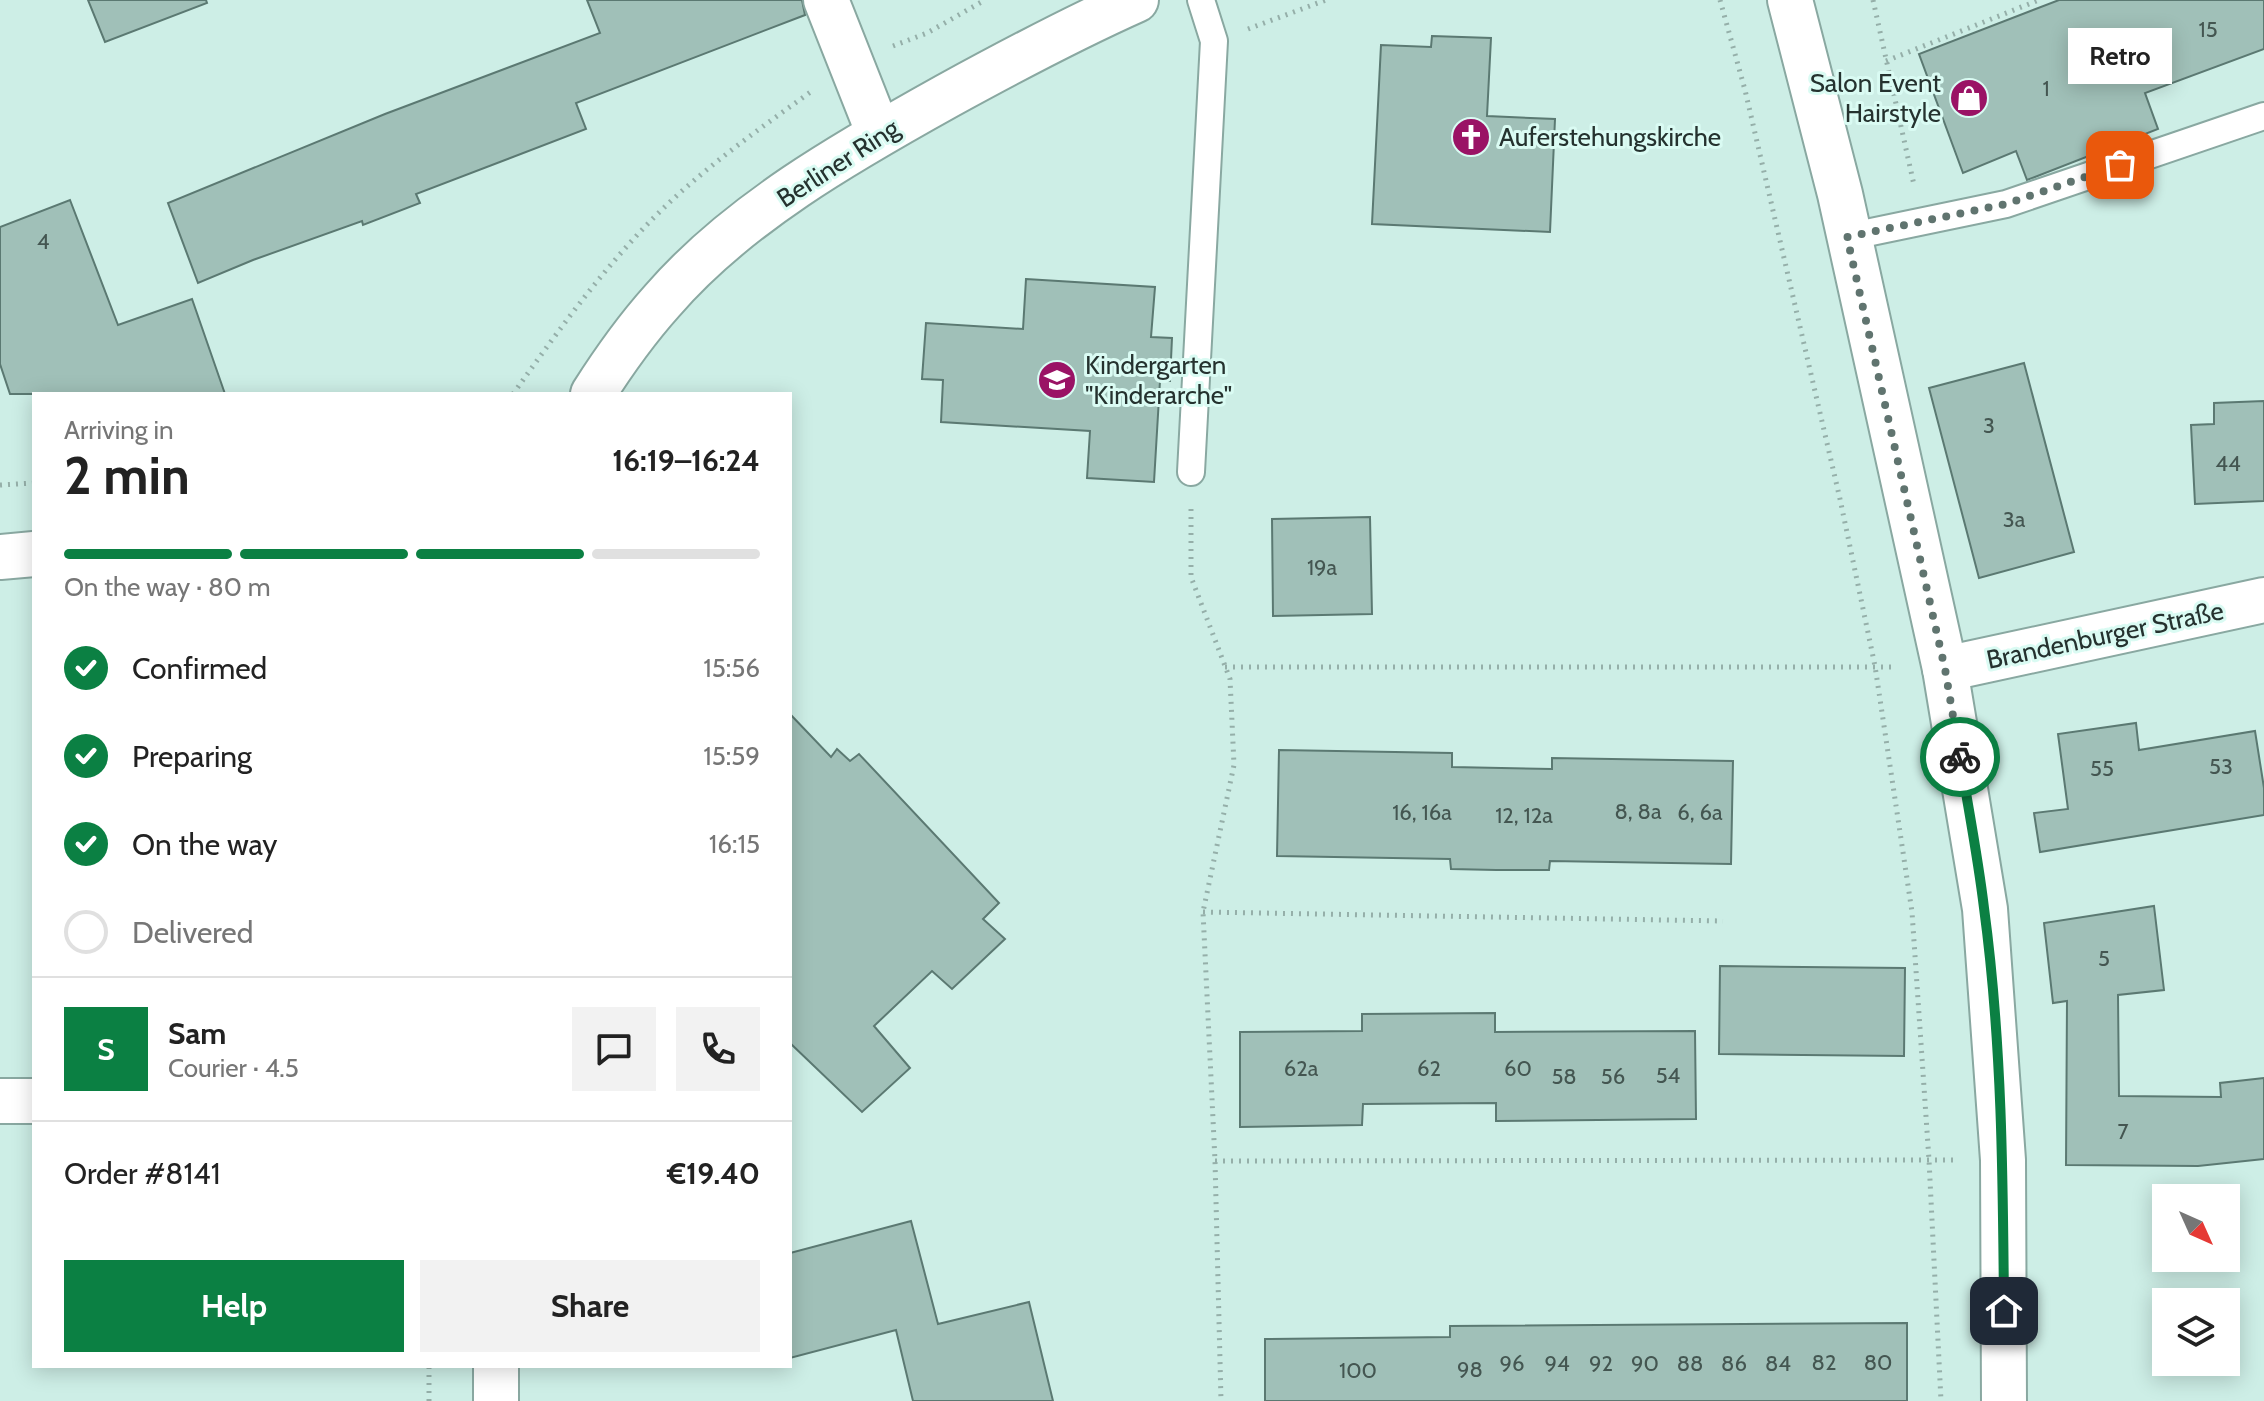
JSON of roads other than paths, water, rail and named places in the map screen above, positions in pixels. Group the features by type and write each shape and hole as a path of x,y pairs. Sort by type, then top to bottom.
{"street":[{"path":"826,0 879,134"},
{"name":"Berliner Ring","path":"594,392 617,357 663,299 718,246 782,196 879,134 1056,36 1136,0"},
{"path":"1790,0 1836,179 1945,669 1985,909 2003,1160 2004,1401"},
{"path":"0,557 32,554"},
{"name":"Brandenburger Straße","path":"1945,669 2264,600"},
{"path":"0,1101 32,1101"},
{"path":"496,1368 496,1401"}],"lane":[{"path":"1191,472 1214,41 1201,0"},
{"path":"1847,237 2006,204 2264,116"}],"place":[{"name":"Salon Event Hairstyle","path":"1969,98"},
{"name":"Auferstehungskirche","path":"1471,137"},
{"name":"Retro","path":"2120,165"},
{"name":"Kindergarten \"Kinderarche\"","path":"1057,380"}]}
